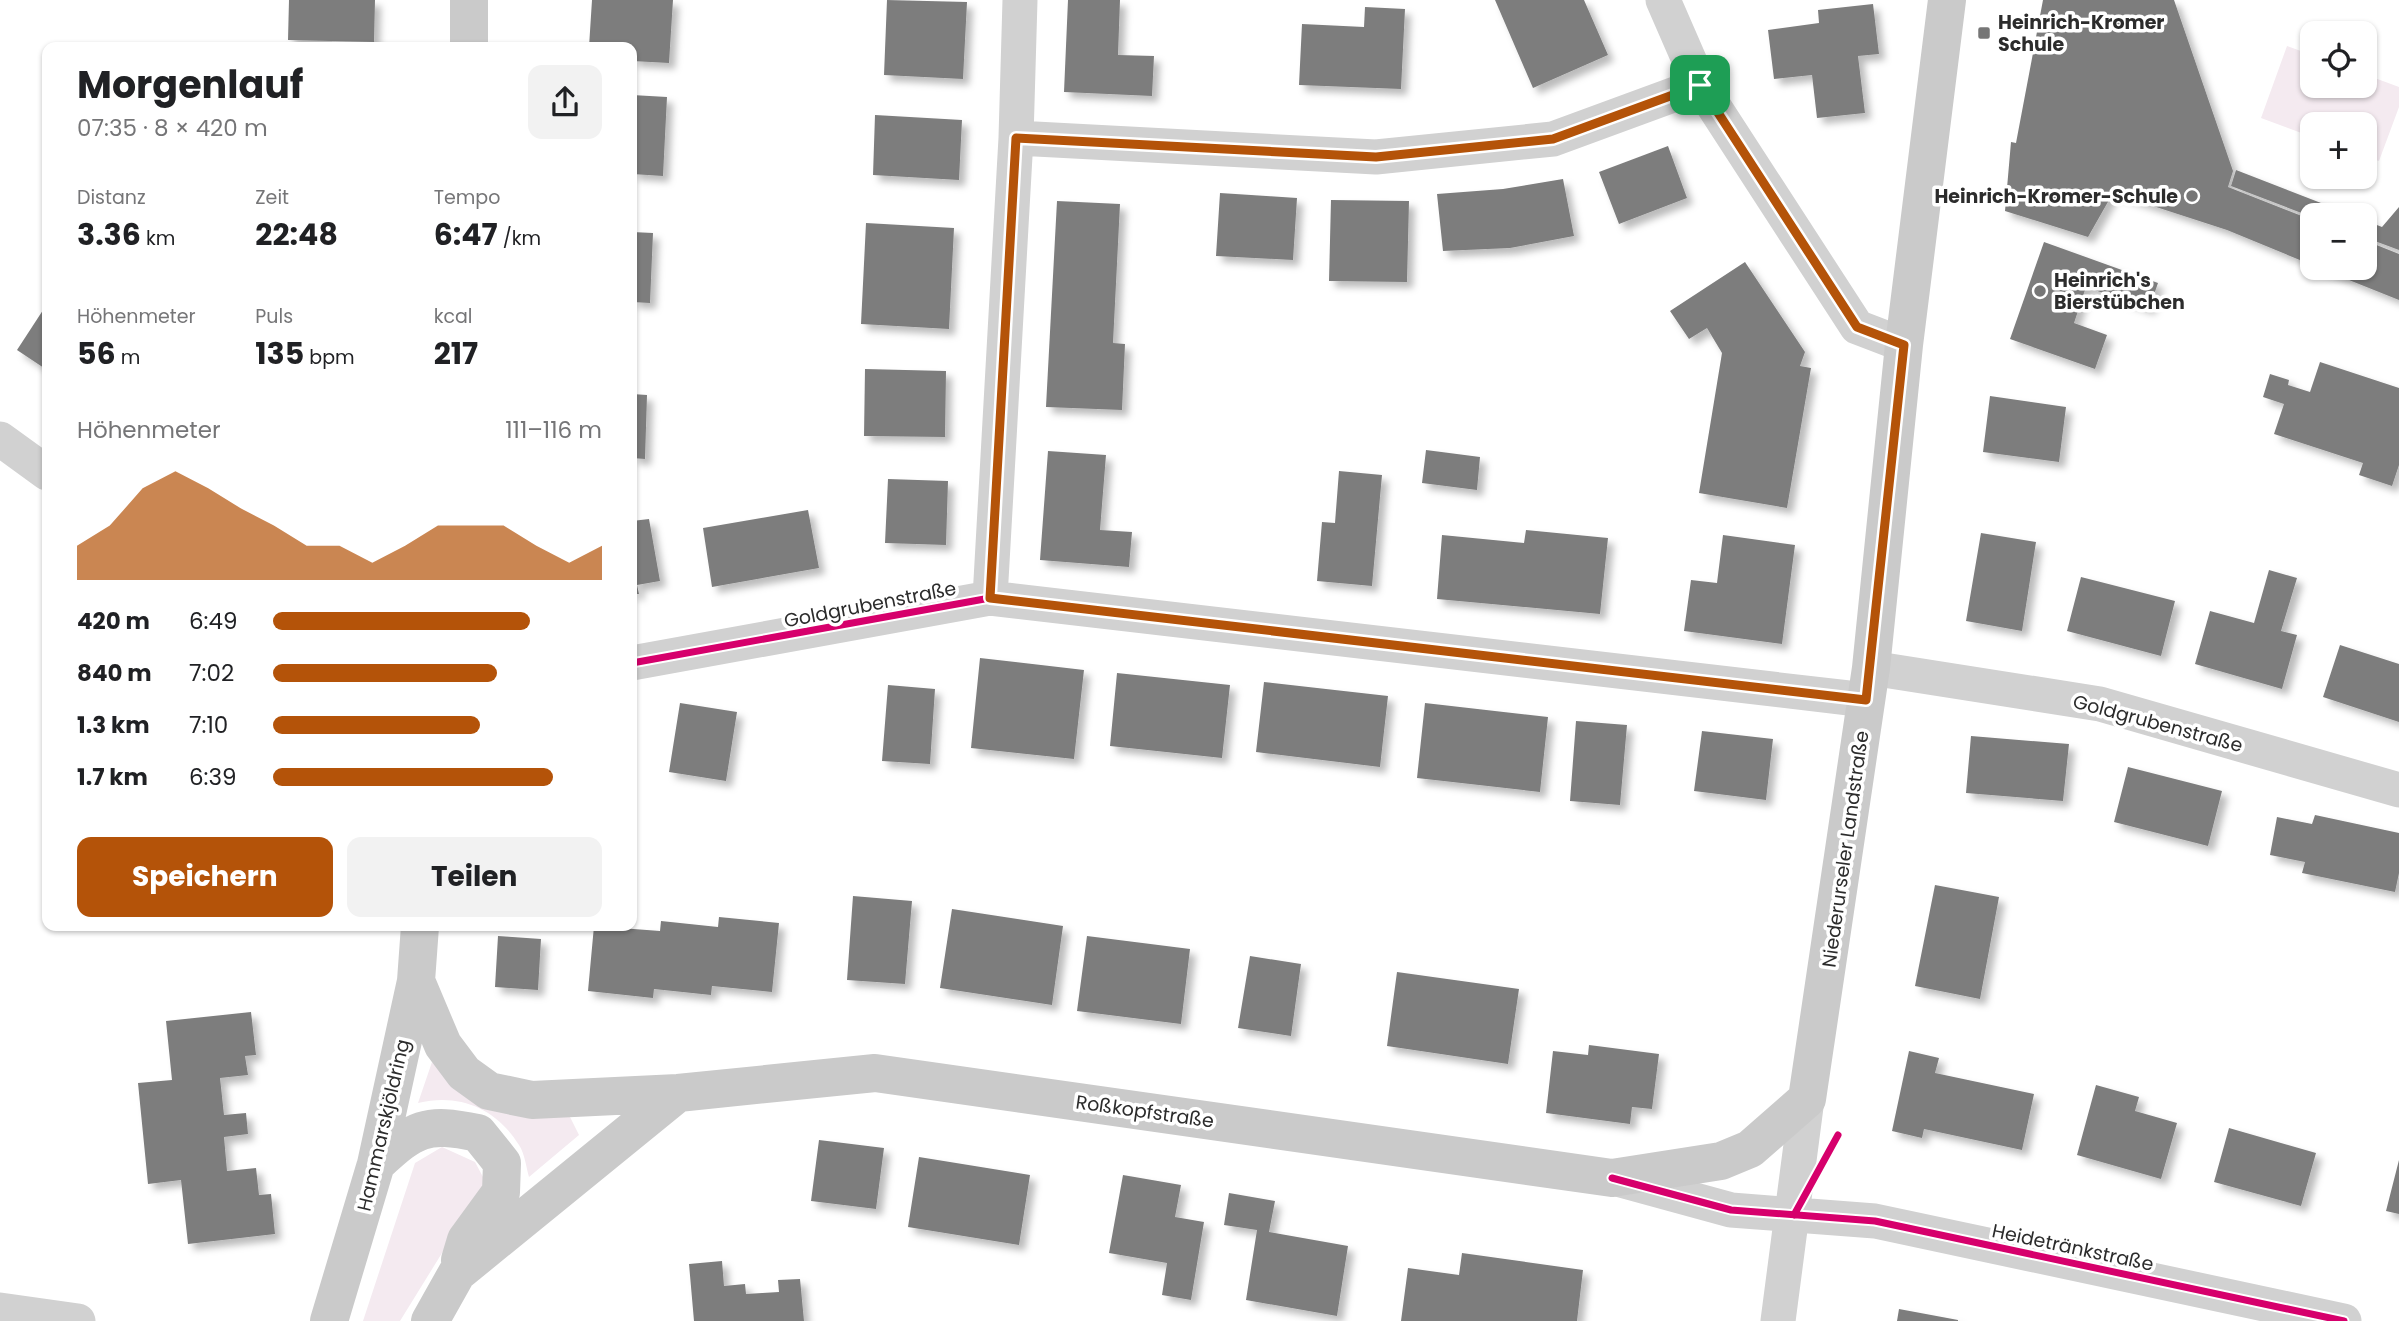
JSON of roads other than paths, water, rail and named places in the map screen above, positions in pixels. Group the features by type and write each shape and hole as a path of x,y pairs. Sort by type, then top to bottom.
{"main road":[{"path":"469,0 469,42"},
{"name":"Niederurseler Landstraße","path":"1807,1099 1869,684 1904,345 1947,0"},
{"name":"Hammarskjöldring","path":"330,1321 376,1164 416,981 420,931"},
{"name":"Roßkopfstraße","path":"416,981 443,1045 464,1073 489,1091 532,1100 678,1093 875,1073 1612,1178 1721,1161 1750,1149 1807,1099"},
{"path":"457,1273 678,1093"},
{"path":"376,1164 406,1137 435,1126 478,1133 502,1163 501,1192 466,1240 457,1273 430,1321"}],"street":[{"path":"990,598 1016,138 1020,0"},
{"path":"1663,0 1700,85 1857,327 1904,345"},
{"path":"1016,138 1376,157 1553,139 1700,85"},
{"path":"0,439 42,469"},
{"name":"Goldgrubenstraße","path":"637,662 990,598 2100,704 2399,790"},
{"name":"Niederurseler Landstraße","path":"1778,1321 1794,1215 1807,1099"},
{"name":"Roßkopfstraße","path":"1612,1178 1731,1210 1794,1215"},
{"name":"Heidetränkstraße","path":"1794,1215 1875,1221 2344,1321"},
{"path":"0,1310 78,1321"}],"place":[{"name":"Heinrich-Kromer Schule","path":"1984,33"},
{"name":"Heinrich-Kromer-Schule","path":"2192,196"},
{"name":"Heinrich's Bierstübchen","path":"2040,291"}]}
